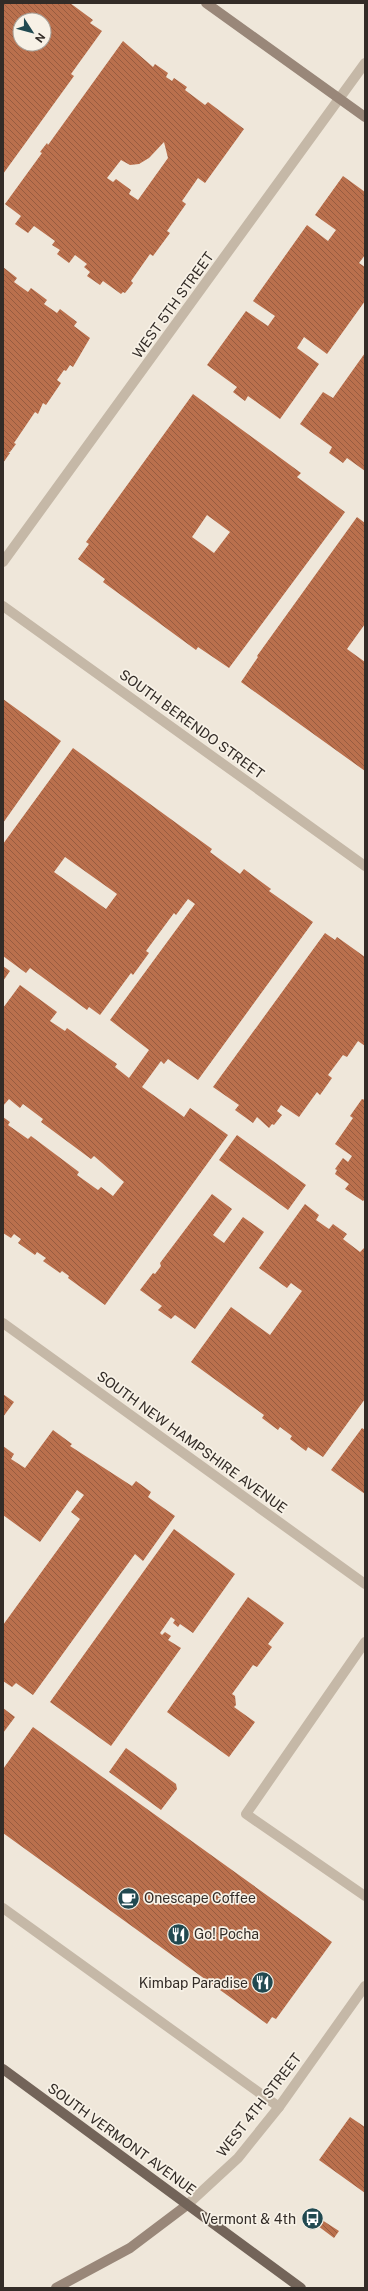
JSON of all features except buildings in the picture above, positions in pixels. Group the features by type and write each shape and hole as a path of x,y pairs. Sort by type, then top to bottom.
{"main road":[{"name":"SOUTH VERMONT AVENUE","path":"4,2071 301,2288"}],"street":[{"path":"206,3 365,117"},
{"name":"WEST 5TH STREET","path":"3,562 365,63"},
{"name":"SOUTH BERENDO STREET","path":"3,606 365,866"},
{"name":"SOUTH NEW HAMPSHIRE AVENUE","path":"3,1323 365,1584"},
{"path":"365,1642 246,1814 365,1896"},
{"path":"3,1908 279,2107"},
{"name":"WEST 4TH STREET","path":"56,2288 130,2248 188,2205 238,2158 279,2107 365,1986"}],"place":[{"name":"Onescape Coffee","path":"129,1898"},
{"name":"Go! Pocha","path":"179,1934"},
{"name":"Kimbap Paradise","path":"263,1983"},
{"name":"Vermont & 4th","path":"312,2219"}]}
